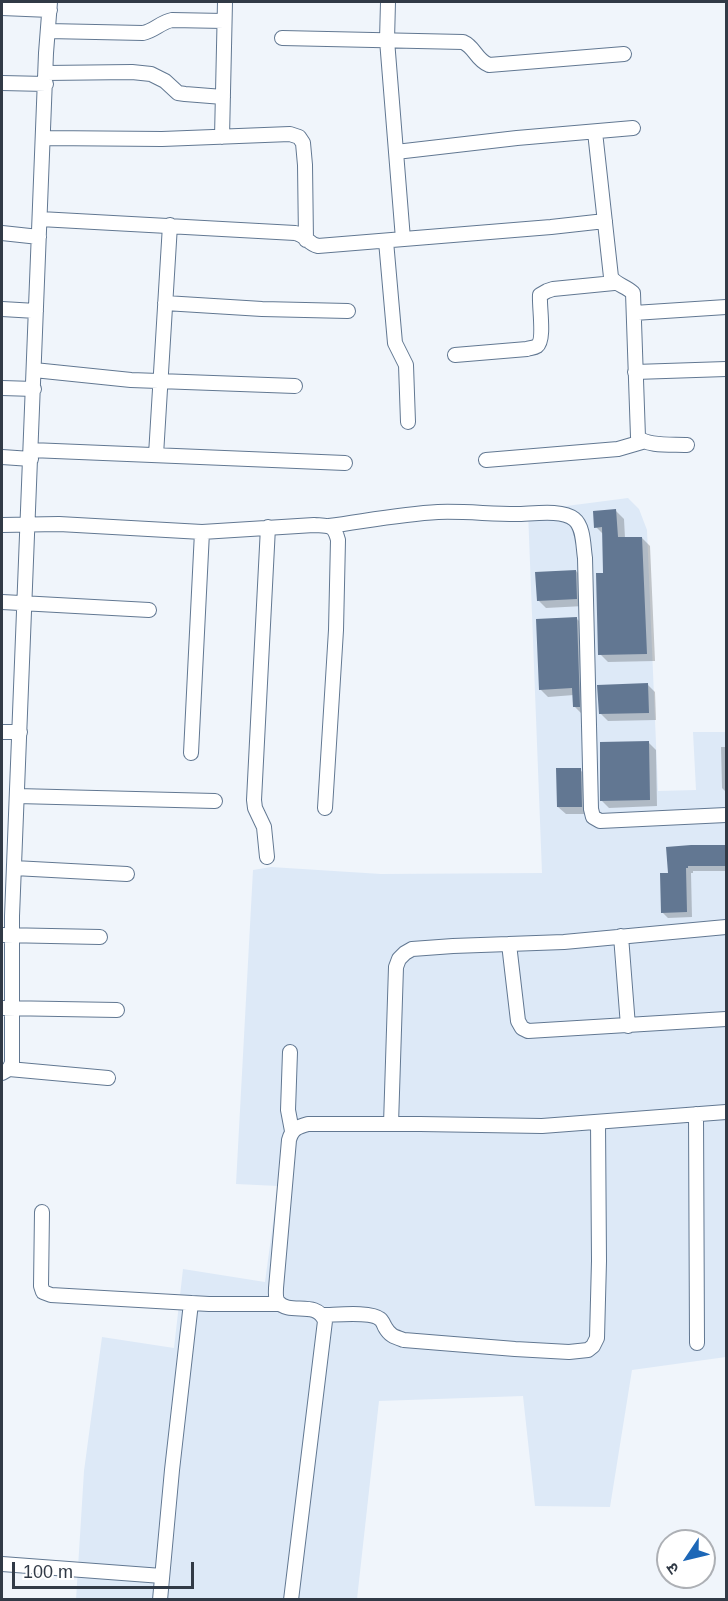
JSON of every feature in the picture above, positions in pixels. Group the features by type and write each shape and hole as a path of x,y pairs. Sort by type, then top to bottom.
{"street":[{"path":"222,136 225,2"},
{"path":"388,2 387,40 403,239"},
{"path":"2,8 50,6 14,868 7,935 7,1008 12,1063 5,1071"},
{"path":"48,31 143,33 149,32 165,21 224,21"},
{"path":"282,38 462,42 470,45 477,57 489,65 624,54"},
{"path":"2,83 132,72 151,74 165,81 177,93 223,97"},
{"path":"396,152 633,128"},
{"path":"595,132 608,267 614,283"},
{"path":"44,138 162,139 290,135 299,137 303,143 305,165 306,240"},
{"path":"40,219 295,233 302,234 311,244 318,246 605,220"},
{"path":"156,455 170,225"},
{"path":"2,233 39,237"},
{"path":"386,241 395,343 406,365 408,422"},
{"path":"455,355 527,350 537,346 541,332 540,295 547,291 614,283 628,288 633,293 637,431 642,442"},
{"path":"165,303 348,311"},
{"path":"634,313 726,307"},
{"path":"2,309 36,311"},
{"path":"635,372 726,369"},
{"path":"34,370 161,382 295,386"},
{"path":"2,388 34,389"},
{"path":"486,460 618,449 642,442 687,445"},
{"path":"2,457 31,454 156,455 345,463"},
{"path":"2,525 59,524 202,532 268,527 329,526 398,515 439,512 568,515 577,520 581,529 585,558 593,817 600,820 726,815"},
{"path":"326,808 336,630 338,540 335,530 329,526"},
{"path":"267,857 264,827 255,808 254,800 268,527"},
{"path":"191,753 202,532"},
{"path":"2,602 148,610"},
{"path":"2,732 20,732"},
{"path":"17,796 215,801"},
{"path":"14,868 127,874"},
{"path":"392,1124 396,967 399,958 405,953 412,949 564,942 726,927"},
{"path":"7,935 100,937"},
{"path":"621,936 628,1026"},
{"path":"509,944 518,1021 522,1028 528,1031 726,1019"},
{"path":"7,1008 117,1010"},
{"path":"279,1304 276,1299 276,1288 289,1140 292,1131 288,1110 290,1052"},
{"path":"5,1071 108,1078"},
{"path":"292,1131 308,1124 542,1126 726,1112"},
{"path":"696,1114 697,1343"},
{"path":"322,1315 375,1316 381,1319 389,1333 404,1340 569,1352 588,1350 597,1338 598,1122"},
{"path":"42,1212 40,1277 43,1292 51,1295 190,1303 279,1304 286,1307 316,1310 322,1315 325,1321 324,1331 291,1599"},
{"path":"160,1599 190,1303"},
{"path":"2,1564 162,1576"}],"shaded area":[{"path":"628,498 639,509 647,530 658,791 696,790 693,732 726,732 726,1357 632,1370 610,1507 535,1506 523,1396 379,1401 357,1599 76,1600 84,1471 102,1337 174,1348 183,1269 265,1282 278,1186 236,1184 253,870 271,867 381,874 542,873 528,511"}],"building":[{"path":"616,509 618,537 642,537 647,654 598,655 596,573 603,573 602,527 594,528 593,511"},
{"path":"576,570 577,599 537,601 535,572"},
{"path":"577,617 580,707 573,707 572,688 539,690 536,619"},
{"path":"648,683 649,713 599,714 597,685"},
{"path":"649,741 650,800 600,801 600,742"},
{"path":"556,768 581,768 582,807 557,807"},
{"path":"726,845 726,866 688,866 686,868 687,912 661,913 660,873 668,873 666,847"}]}
